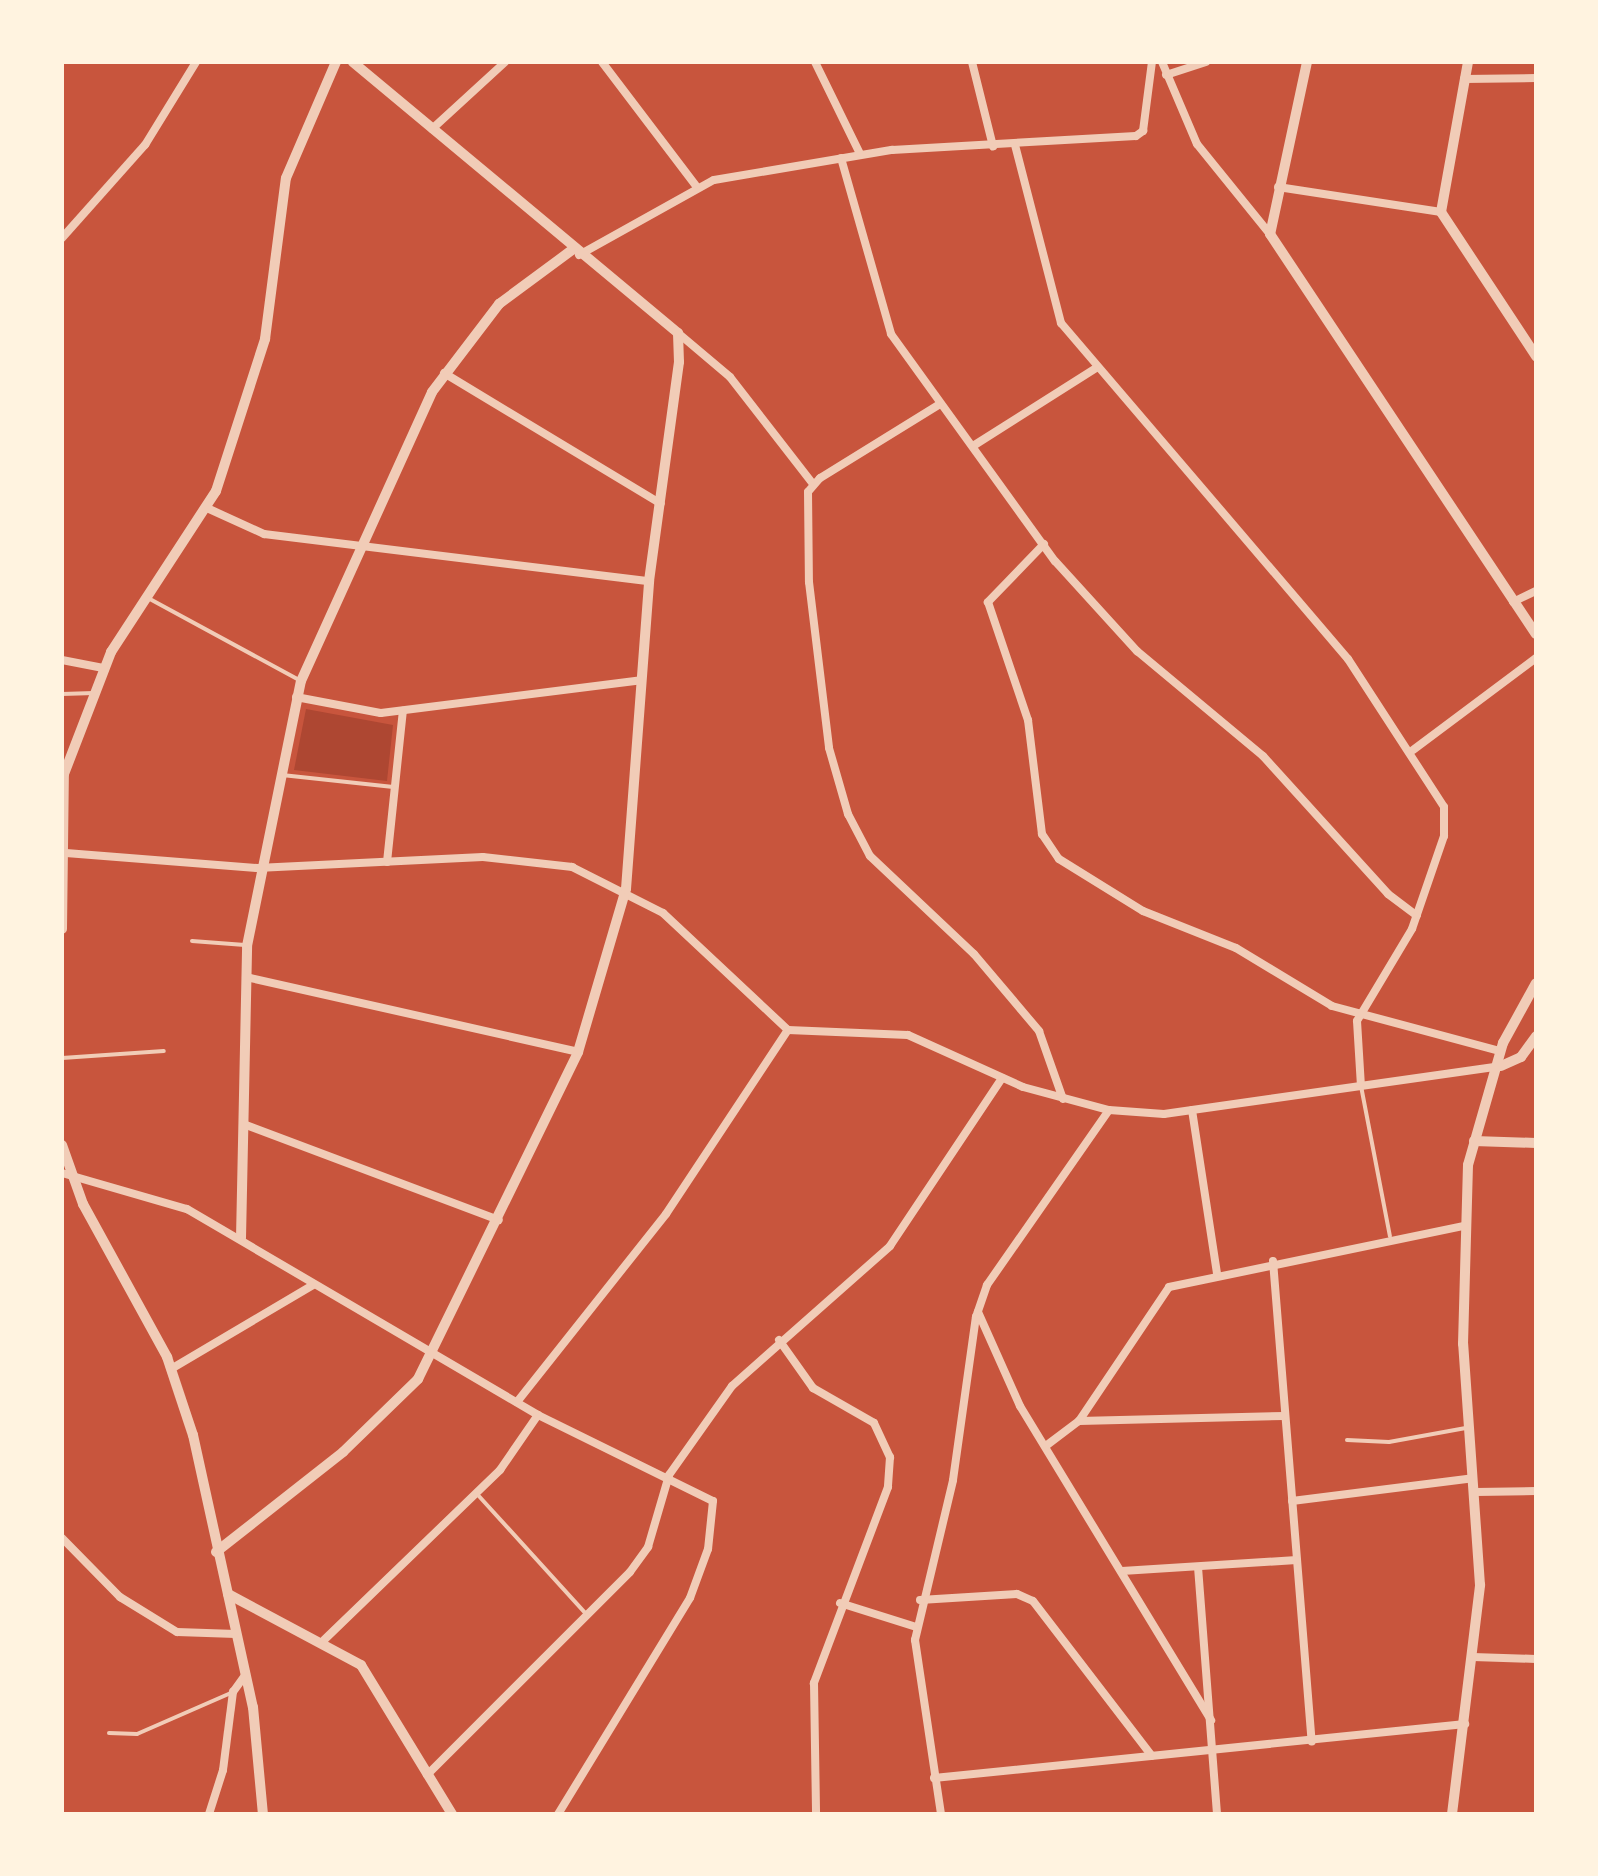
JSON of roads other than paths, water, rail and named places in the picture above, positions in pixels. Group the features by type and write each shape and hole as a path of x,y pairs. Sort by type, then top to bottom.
{"street":[{"path":"62,238 145,145 196,62"},
{"path":"62,929 66,853 64,774 103,668 146,597 207,508 258,369 292,156 336,62"},
{"path":"353,62 575,252 730,377 813,484"},
{"path":"432,129 505,62"},
{"path":"602,62 696,186"},
{"path":"815,62 860,154"},
{"path":"972,62 993,146"},
{"path":"241,1238 246,1125 247,946 257,868 296,697 360,549 444,373 499,304 575,252 696,186 860,154 1140,134 1152,62"},
{"path":"1162,62 1197,144 1270,234 1536,634"},
{"path":"1166,75 1206,62"},
{"path":"1270,234 1307,62"},
{"path":"1468,62 1441,212 1535,348"},
{"path":"1464,79 1536,78"},
{"path":"1015,145 1050,299 1096,368 1348,659 1413,750 1446,820 1417,916 1360,1014 1361,1086"},
{"path":"841,158 881,310 940,404 1044,544 1127,642 1263,756 1388,894 1417,916"},
{"path":"1278,187 1441,212"},
{"path":"216,1552 389,1412 433,1354 578,1052 626,889 649,581 661,504 678,333"},
{"path":"973,446 1096,368"},
{"path":"444,373 661,504"},
{"path":"940,404 813,484 805,509 809,582 824,721 848,814 870,856 974,954 1039,1031 1063,1099"},
{"path":"207,508 264,534 360,549 649,581"},
{"path":"1044,544 988,602 1028,720 1048,847 1132,905 1236,948 1325,1002 1500,1051"},
{"path":"1513,602 1536,591"},
{"path":"1413,750 1536,658"},
{"path":"62,660 103,668"},
{"path":"296,697 403,711 641,680"},
{"path":"387,862 403,711"},
{"path":"66,853 257,868 387,862 550,862 626,889 678,926 788,1030 908,1035 1002,1078 1063,1099 1109,1110 1192,1110 1501,1066 1521,1057 1536,1036"},
{"path":"246,977 578,1052"},
{"path":"1452,1814 1480,1585 1476,1492 1469,1427 1463,1226 1474,1141 1501,1066 1500,1051 1536,983"},
{"path":"517,1402 603,1301 788,1030"},
{"path":"427,1775 588,1617 648,1547 669,1475 732,1386 779,1340 890,1246 1002,1078"},
{"path":"941,1814 916,1627 920,1600 941,1538 977,1311 1109,1110"},
{"path":"1192,1110 1217,1274"},
{"path":"246,1125 499,1220"},
{"path":"1474,1141 1536,1143"},
{"path":"62,1145 67,1175 171,1369 193,1435 216,1552 246,1674 263,1814"},
{"path":"67,1175 161,1197 241,1238 313,1285 538,1415 669,1475 713,1501 708,1549 661,1652 558,1814"},
{"path":"1047,1445 1079,1421 1158,1295 1217,1274 1273,1261 1390,1236 1463,1226"},
{"path":"1273,1261 1312,1741"},
{"path":"171,1369 313,1285"},
{"path":"977,1311 1005,1379 1211,1720"},
{"path":"779,1340 813,1388 874,1423 890,1457 888,1487 840,1603 812,1697 816,1814"},
{"path":"324,1640 477,1494 538,1415"},
{"path":"1079,1421 1284,1416"},
{"path":"1292,1501 1473,1478"},
{"path":"1476,1492 1536,1491"},
{"path":"62,1538 120,1597 177,1632 236,1634"},
{"path":"1122,1571 1297,1560"},
{"path":"1198,1567 1217,1814"},
{"path":"228,1594 324,1640 374,1682 452,1814"},
{"path":"920,1600 1017,1594 1033,1601 1152,1756"},
{"path":"840,1603 916,1627"},
{"path":"1473,1657 1536,1659"},
{"path":"209,1814 223,1770 233,1692 246,1674"},
{"path":"934,1778 1465,1724"}],"lane":[{"path":"146,597 301,681"},
{"path":"62,694 94,693"},
{"path":"278,775 395,787"},
{"path":"192,941 247,946"},
{"path":"62,1058 164,1051"},
{"path":"1361,1086 1390,1236"},
{"path":"1347,1440 1389,1442 1469,1427"},
{"path":"477,1494 588,1617"},
{"path":"109,1733 145,1732 233,1692"}]}
